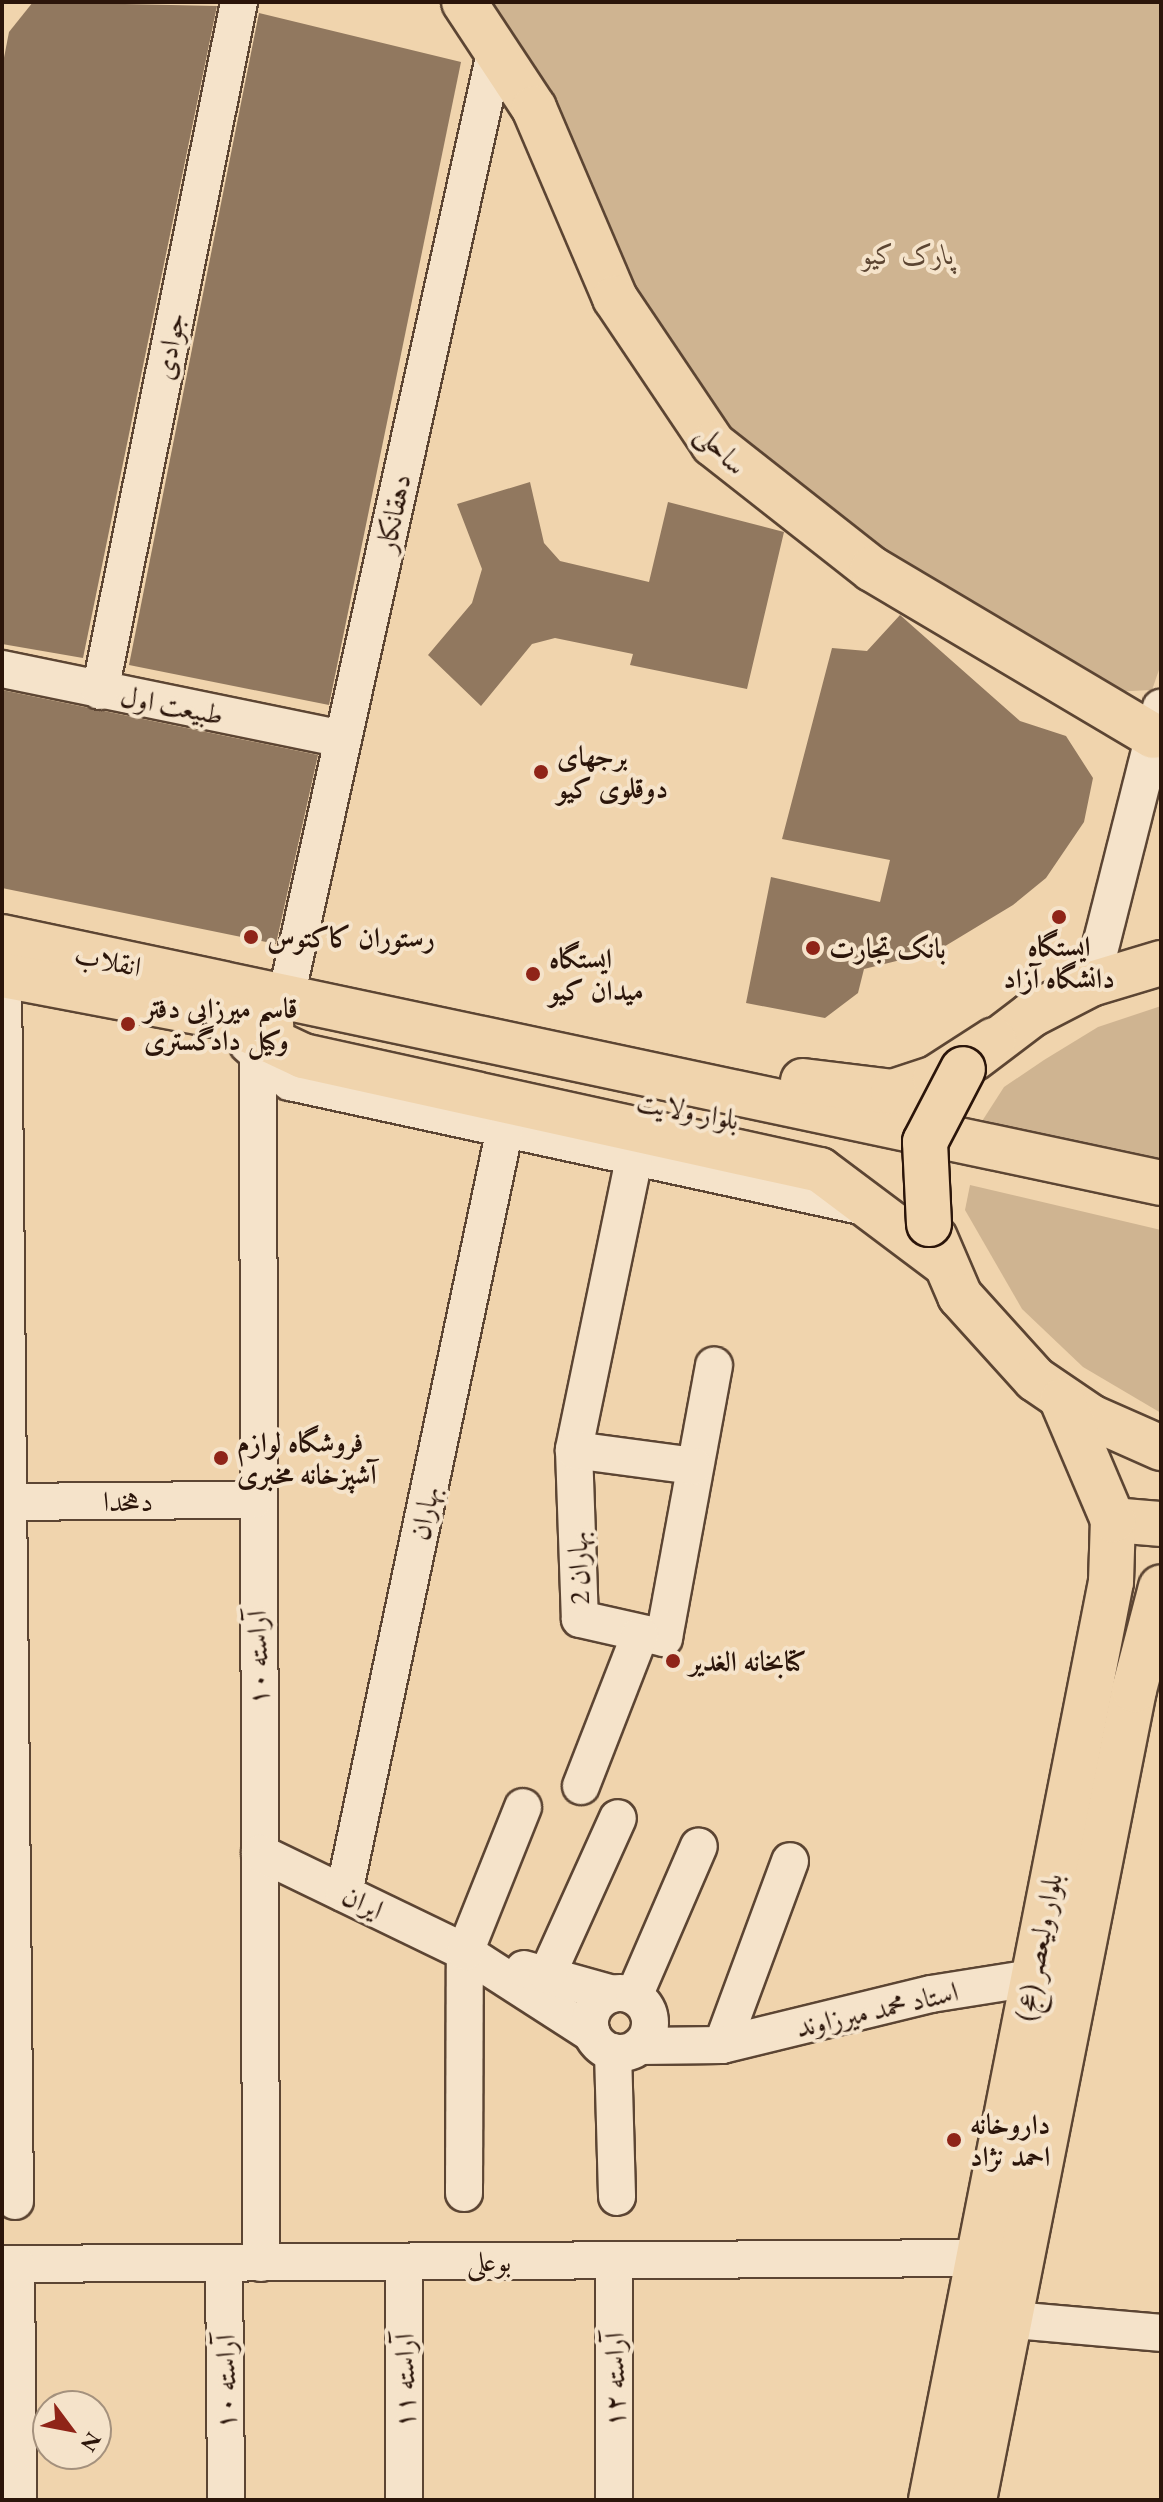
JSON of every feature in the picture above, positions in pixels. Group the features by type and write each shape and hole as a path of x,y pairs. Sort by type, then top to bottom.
{"main road":[{"name":"ساحلی","path":"464,2 534,108 615,298 713,444 872,569 1158,728"},
{"name":"انقلاب","path":"2,937 275,986"},
{"path":"275,986 299,974 858,1091 914,1087 978,1055 1091,984 1161,963"},
{"name":"انقلاب","path":"2,975 214,1014"},
{"name":"بلوار ولایت","path":"275,986 1161,1183"},
{"path":"214,1014 303,1056 820,1170 880,1211 937,1244"},
{"name":"بلوار ولایت","path":"214,1014 1161,1208"},
{"path":"978,1055 925,1142 937,1244 985,1326 1062,1400 1161,1448"},
{"name":"بلوار ولیعصر (عج)","path":"931,2500 976,2258 1111,1582 1113,1520 1062,1400"},
{"path":"1113,1520 1161,1524"},
{"name":"بلوار ولیعصر (عج)","path":"974,2500 1013,2320 1134,1690 1161,1587"}],"street":[{"name":"جوادی","path":"100,691 239,2"},
{"name":"دهقانکار","path":"275,986 343,739 496,48"},
{"name":"طبیعت اول","path":"2,669 343,739"},
{"path":"1091,984 1158,728"},
{"path":"2,975 5,1502 15,2201"},
{"path":"214,1014 290,1082 504,1133 880,1211"},
{"name":"آراسته ۱۰","path":"258,1053 254,1500 260,1853 261,2263"},
{"name":"بهاران","path":"344,1893 504,1133"},
{"name":"بهاران 2","path":"634,1159 574,1450 580,1619 640,1635"},
{"path":"581,1786 640,1635 664,1638 714,1366"},
{"path":"574,1450 694,1466"},
{"name":"دهخدا","path":"5,1502 254,1500"},
{"path":"464,2193 465,1952 523,1807"},
{"path":"547,1975 618,1818"},
{"path":"630,1997 699,1846"},
{"name":"ایران","path":"260,1853 465,1952 615,2044"},
{"path":"615,2044 722,2045 790,1861"},
{"name":"ایران","path":"465,1952 630,1997 722,2045"},
{"name":"استاد محمد میرزاوند","path":"722,2045 931,1994 1032,1978"},
{"path":"615,2044 650,2021 630,1997"},
{"path":"617,2197 615,2044 596,2005 630,1997"},
{"name":"بوعلی","path":"9,2264 976,2258"},
{"name":"۱۲ آراسته","path":"614,2260 614,2500"},
{"name":"آراسته ۱۱","path":"404,2262 404,2500"},
{"name":"آراسته ۱۰","path":"224,2263 226,2500"},
{"path":"9,2264 18,2500"},
{"path":"1013,2320 1161,2333"}],"green space":[{"name":"پارک کیو","path":"486,2 1161,2 1161,664 1152,690 1112,692 993,632 741,450 643,315"},
{"path":"1161,1006 1161,1167 977,1129 1004,1087 1044,1060 1098,1027"},
{"path":"970,1185 1161,1230 1161,1413 1083,1367 1022,1309 965,1210"}],"building":[{"path":"33,2 217,6 83,658 2,644 2,68 9,32"},
{"path":"259,13 461,62 329,705 129,665"},
{"path":"530,482 544,543 560,561 649,582 668,502 784,532 747,689 630,665 633,654 555,638 532,644 481,706 428,655 472,603 482,569 457,504"},
{"path":"900,615 1020,721 1066,736 1093,778 1084,822 1046,878 1013,905 937,951 864,969 858,993 825,1018 746,1003 771,877 880,902 890,860 782,839 832,648 867,651"},
{"path":"2,690 318,755 276,944 2,888"}],"place":[{"name":"برجهای دوقلوی کیو","path":"541,772"},
{"name":"ایستگاه دانشگاه آزاد","path":"1059,917"},
{"name":"رستوران کاکتوس","path":"251,937"},
{"name":"بانک تجارت","path":"813,948"},
{"name":"ایستگاه میدان کیو","path":"533,974"},
{"name":"قاسم میرزایی دفتر وکیل دادگستری","path":"128,1024"},
{"name":"فروشگاه لوازم آشپزخانه مخبری","path":"221,1458"},
{"name":"کتابخانه الغدیر","path":"673,1661"},
{"name":"داروخانه احمد نژاد","path":"954,2140"}]}
